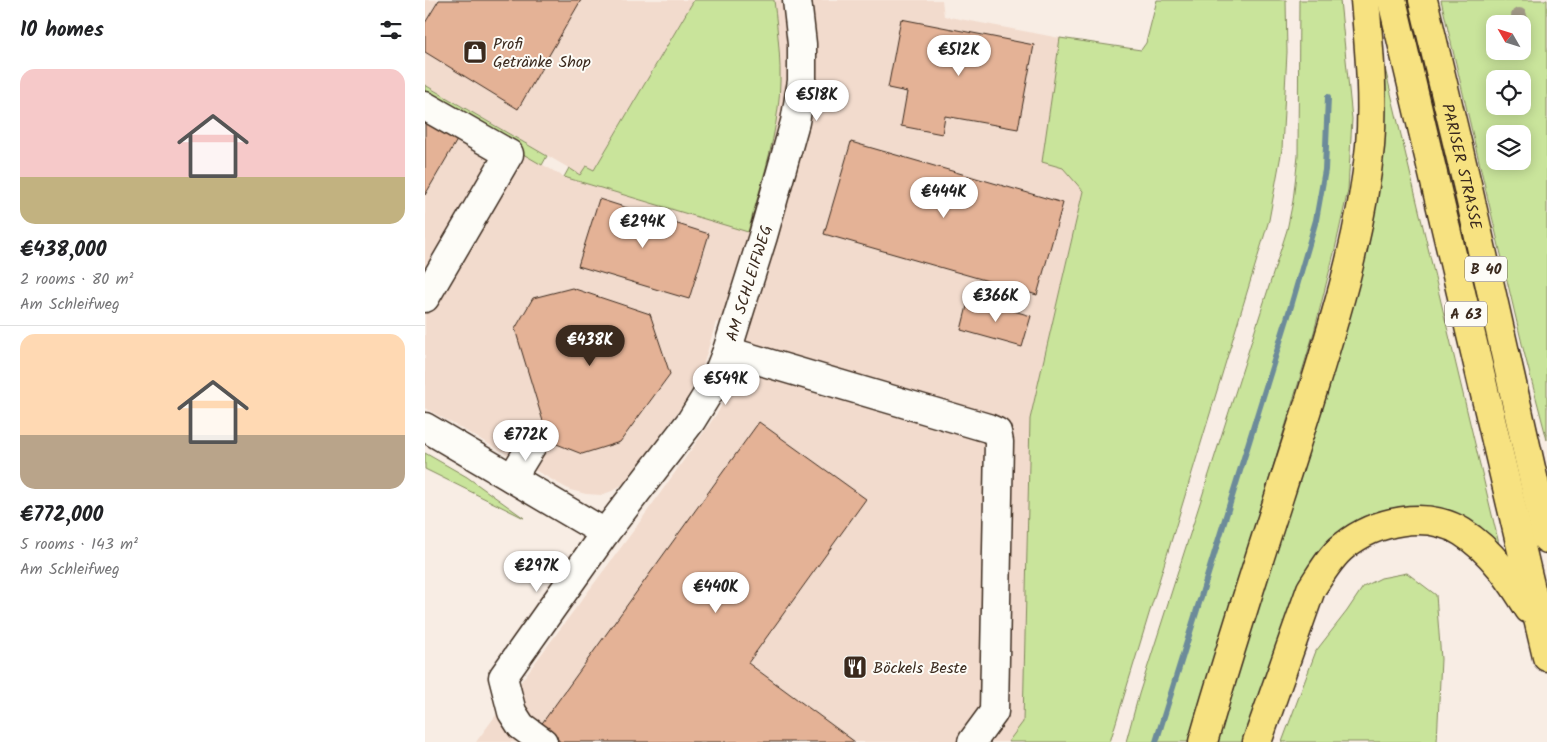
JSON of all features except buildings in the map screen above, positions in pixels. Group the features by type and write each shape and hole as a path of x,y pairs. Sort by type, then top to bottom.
{"highway":[{"path":"1203,742 1316,381 1350,265 1362,207 1370,145 1372,77 1365,0"},
{"name":"A 63","path":"1392,0 1547,657"},
{"name":"PARISER STRASSE","path":"1423,0 1467,184 1547,539"},
{"path":"1257,742 1311,589 1343,547 1363,533 1391,522 1417,520 1441,524 1461,531 1483,548 1506,573 1541,627"}],"street":[{"name":"AM SCHLEIFWEG","path":"543,742 513,720 503,677 605,534 691,421 714,384 727,351 763,236 795,122 802,81 802,44 797,0"},
{"path":"425,106 509,154 425,298"},
{"path":"727,351 997,432 999,442 995,712 972,742"},
{"path":"425,427 605,534"},
{"path":"512,478 534,442"}],"shaded area":[{"path":"425,0 694,0 594,170 586,166 581,175 425,85"},
{"path":"774,0 942,0 944,16 1060,38 1043,162 1063,167 1083,190 1030,419 1023,723 1008,742 476,742 634,530 718,412 731,387 750,329 716,322 703,366 685,402 625,483 601,495 570,490 425,408 425,97 564,177 748,231 778,107 780,63"}],"green space":[{"path":"694,0 774,0 780,68 778,108 769,155 748,232 564,177 569,168 580,175 586,166 594,170"},
{"path":"1157,0 1286,0 1287,52 1282,149 1269,220 1110,742 1008,742 1023,722 1030,419 1083,191 1063,168 1042,162 1060,38 1141,50 1146,43"},
{"path":"1299,0 1340,0 1352,119 1348,190 1335,249 1314,332 1189,742 1126,742 1139,694 1287,230 1293,201 1298,156"},
{"path":"1441,0 1547,0 1547,440 1523,348"},
{"path":"1383,60 1499,544 1431,508 1398,507 1366,516 1341,532 1287,617 1243,742 1217,742 1364,262 1374,212"},
{"path":"425,85 547,156 542,165 425,97"},
{"path":"425,453 467,477 524,518 425,469"},
{"path":"1407,573 1436,595 1441,659 1437,742 1282,742 1316,651 1363,587 1381,578"}],"waterway":[{"path":"1156,742 1316,220 1325,170 1328,97"}],"place":[{"name":"Profi Getränke Shop","path":"475,52"},
{"name":"Böckels Beste","path":"855,667"}]}
